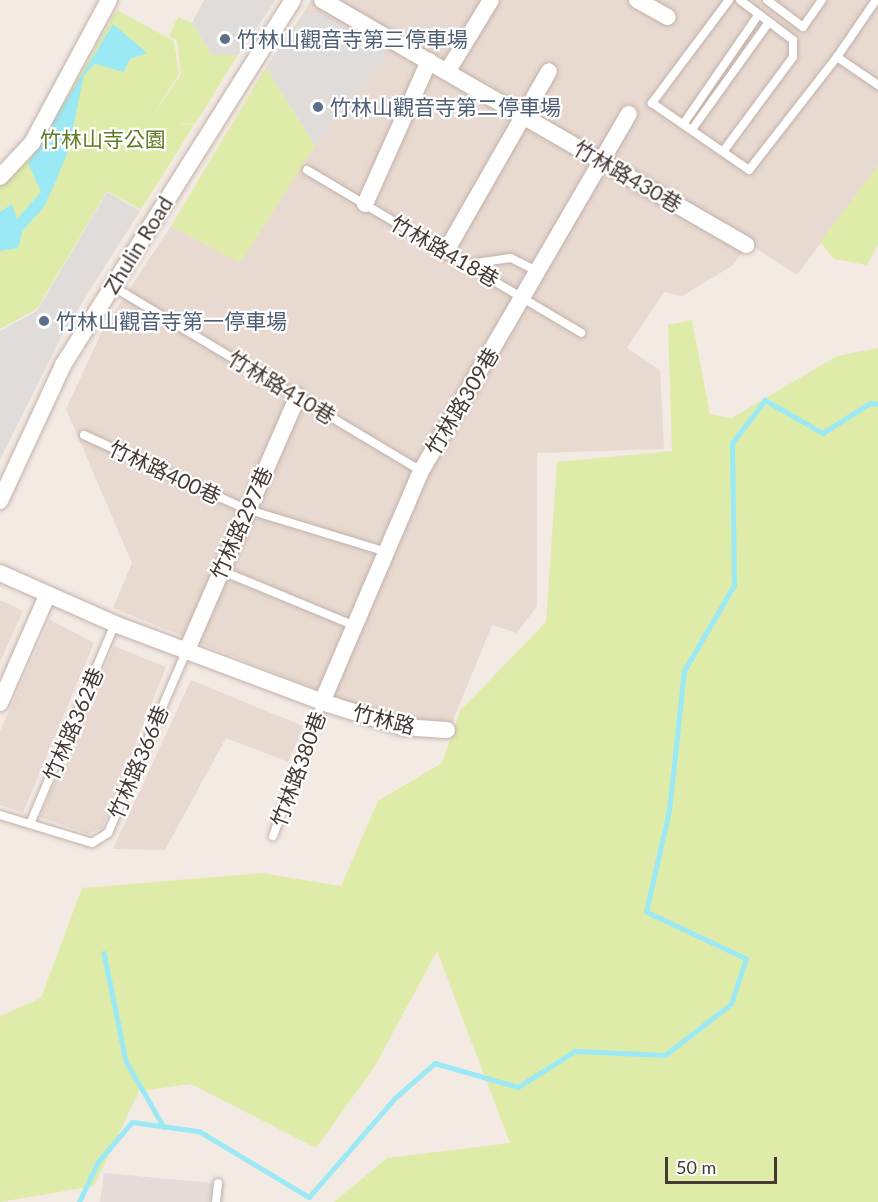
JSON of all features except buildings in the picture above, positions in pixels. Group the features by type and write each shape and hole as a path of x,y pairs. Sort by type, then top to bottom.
{"street":[{"path":"0,177 32,143 109,0"},
{"name":"Zhulin Road","path":"0,501 63,364 293,0"},
{"name":"竹林路430巷","path":"322,0 746,245"},
{"path":"447,72 491,0"},
{"path":"637,0 668,17"},
{"path":"365,204 429,61"},
{"path":"446,251 526,117 549,71"},
{"name":"竹林路309巷","path":"322,702 420,471 629,114"},
{"name":"竹林路297巷","path":"186,652 246,509 298,396"},
{"path":"0,573 47,596 115,624 322,702"},
{"path":"0,703 47,596"},
{"name":"竹林路","path":"322,702 402,728 447,730"}],"lane":[{"path":"729,0 652,103 725,149 749,170 837,57 876,0"},
{"path":"725,149 793,57 793,40 740,0"},
{"path":"767,0 803,27 822,0"},
{"path":"684,123 759,14"},
{"path":"693,129 769,22"},
{"path":"837,57 878,85"},
{"name":"竹林路418巷","path":"307,170 469,264 581,333"},
{"path":"469,264 511,258 538,272"},
{"name":"竹林路410巷","path":"112,286 420,471"},
{"name":"竹林路400巷","path":"84,435 246,509 387,552"},
{"path":"220,570 355,626"},
{"name":"竹林路362巷","path":"30,824 115,624"},
{"name":"竹林路366巷","path":"0,815 92,843 108,833 186,652"},
{"name":"竹林路380巷","path":"273,836 322,702"},
{"path":"216,1202 218,1183"}],"shaded area":[{"name":"竹林山觀音寺第三停車場","path":"204,0 276,0 238,55 212,55 192,23"},
{"path":"311,0 878,0 878,166 797,275 749,244 732,266 682,296 664,292 627,348 660,370 664,449 537,453 537,606 517,633 492,625 452,723 377,714 113,608 132,563 66,409 103,329 171,226 240,262 315,146 388,53 323,14 302,15"},
{"name":"竹林山觀音寺第二停車場","path":"323,14 389,52 315,146 266,67 302,15"},
{"name":"竹林山觀音寺第一停車場","path":"107,192 140,211 63,333 0,460 0,331 37,311"},
{"path":"0,600 23,611 0,662"},
{"path":"50,620 94,643 23,813 0,805 0,731"},
{"path":"114,646 166,667 102,828 88,834 40,817"},
{"path":"191,680 303,726 288,762 226,738 165,850 113,849"},
{"path":"104,1173 224,1184 222,1202 100,1202"}],"green space":[{"name":"竹林山寺公園","path":"117,10 174,41 179,74 151,118 181,74 177,41 169,36 178,17 192,23 212,55 238,55 195,124 181,124 194,125 141,210 107,191 37,309 0,329 0,186 47,132"},
{"path":"266,67 315,146 240,263 171,226"},
{"path":"878,166 878,244 867,265 834,259 820,242"},
{"path":"692,320 710,414 732,418 837,356 878,348 878,1202 334,1202 387,1158 510,1143 437,951 375,1066 316,1148 191,1084 139,1091 94,1186 0,1202 0,1016 41,998 82,888 261,873 341,886 378,801 442,763 460,711 546,622 557,462 672,451 668,325"}],"water":[{"path":"113,24 147,53 130,59 124,72 95,64 84,75 68,151 44,207 23,230 18,248 0,251 0,212 12,204 17,219 41,192 28,163"}],"waterway":[{"path":"79,1202 98,1162 132,1122 199,1131 309,1197 395,1098 435,1063 518,1087 575,1051 665,1055 731,1004 746,959 646,912 669,811 684,671 734,585 732,443 765,400 823,433 870,403 878,404"},
{"path":"104,953 126,1061 164,1127"}],"place":[{"name":"竹林山觀音寺第三停車場","path":"225,39"},
{"name":"竹林山觀音寺第二停車場","path":"318,107"},
{"name":"竹林山觀音寺第一停車場","path":"44,321"}]}
